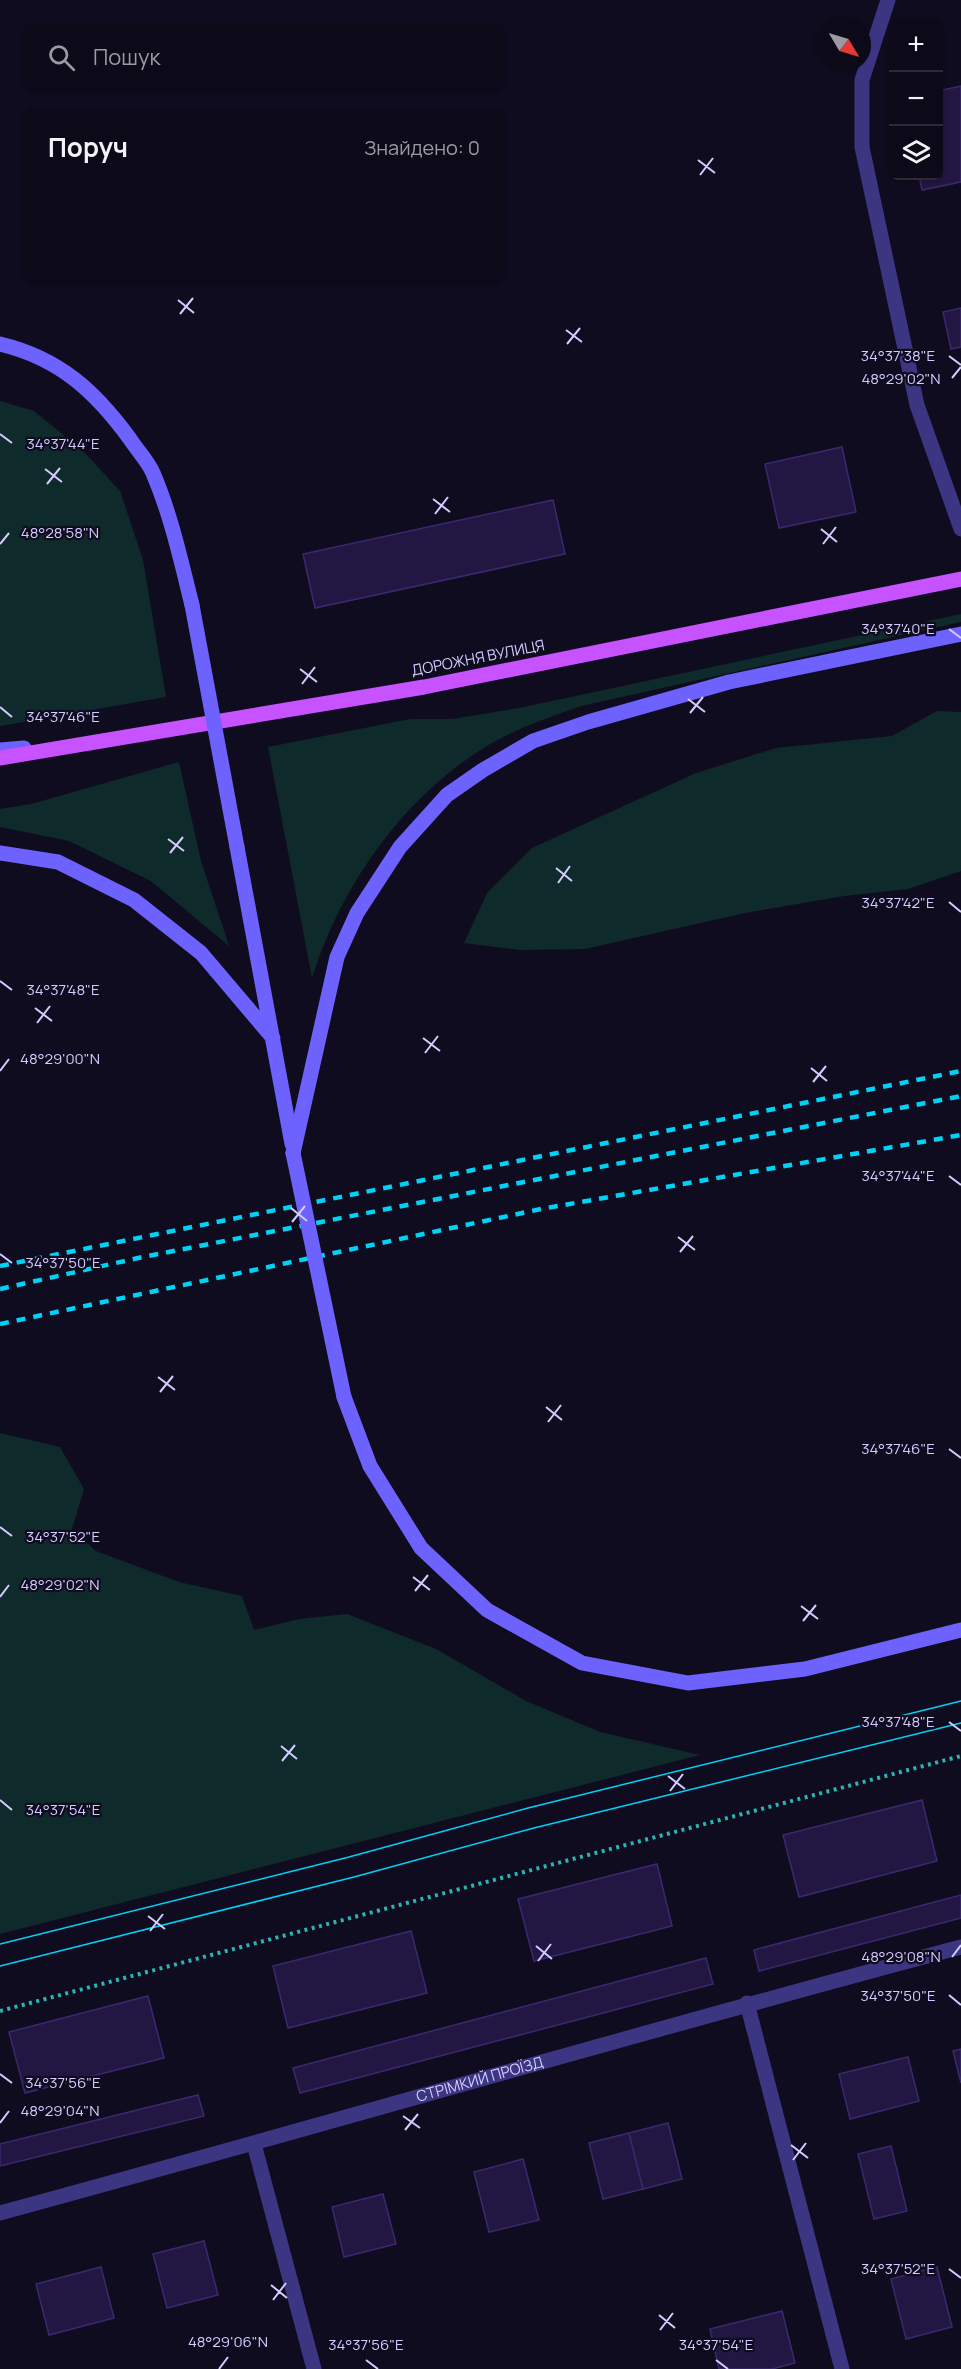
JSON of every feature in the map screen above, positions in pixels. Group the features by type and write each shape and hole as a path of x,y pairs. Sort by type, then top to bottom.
{"main road":[{"path":"0,344 24,350 63,370 106,406 152,471 176,540 192,605 293,1152 344,1397 370,1466 421,1548 487,1610 582,1663 688,1683 805,1669 961,1630"},
{"name":"ДОРОЖНЯ ВУЛИЦЯ","path":"0,758 66,745 424,687 961,579"},
{"path":"293,1152 337,957 357,913 400,847 447,795 483,770 533,741 588,722 729,682 961,634"},
{"path":"0,750 66,745"},
{"path":"0,853 58,862 134,900 201,953 273,1038"}],"street":[{"path":"888,0 862,80 862,147 917,405 961,529"},
{"name":"СТРІМКИЙ ПРОЇЗД","path":"0,2213 254,2144 747,2003 961,1947"},
{"path":"747,2003 842,2369"},
{"path":"254,2144 314,2369"}],"path":[{"path":"0,2012 961,1756"}],"green space":[{"path":"0,401 34,411 84,452 120,491 143,560 166,697 0,726"},
{"path":"961,614 961,622 581,706 499,739 445,776 396,825 374,853 338,914 312,978 268,747 410,719 453,719 519,708"},
{"path":"937,711 961,712 961,871 908,889 844,896 745,913 585,949 520,950 464,943 487,893 532,848 696,773 776,748 892,736"},
{"path":"179,762 201,861 229,946 151,881 69,841 0,827 0,809 31,804"},
{"path":"0,1433 60,1447 84,1489 72,1529 96,1551 179,1582 242,1596 254,1630 299,1619 347,1614 436,1649 526,1701 600,1732 700,1755 0,1934"}],"building":[{"path":"961,86 961,182 922,190 920,180 943,180 943,90"},
{"path":"961,308 961,347 951,349 943,312"},
{"path":"842,447 856,512 779,528 765,464"},
{"path":"553,500 565,554 315,608 303,554"},
{"path":"922,1800 937,1861 799,1897 783,1835"},
{"path":"657,1864 672,1926 534,1961 518,1899"},
{"path":"961,1895 961,1918 759,1971 754,1950"},
{"path":"411,1931 427,1993 288,2028 273,1966"},
{"path":"706,1958 713,1984 300,2093 293,2068"},
{"path":"148,1996 164,2058 25,2093 9,2032"},
{"path":"961,2049 961,2083 953,2051"},
{"path":"908,2057 919,2101 850,2119 839,2074"},
{"path":"198,2095 204,2116 0,2166 0,2144"},
{"path":"668,2123 682,2179 643,2189 629,2133"},
{"path":"629,2133 643,2189 603,2199 589,2143"},
{"path":"891,2146 907,2211 874,2219 858,2154"},
{"path":"523,2159 539,2220 489,2232 474,2172"},
{"path":"383,2194 396,2244 344,2257 332,2207"},
{"path":"204,2241 218,2295 167,2308 153,2254"},
{"path":"101,2267 114,2318 49,2335 36,2284"},
{"path":"937,2267 952,2327 906,2339 891,2279"},
{"path":"782,2311 795,2363 772,2369 719,2369 710,2329"}],"tram line":[{"path":"0,1944 349,1857 528,1808 961,1701"},
{"path":"0,1966 354,1877 534,1828 961,1723"}],"railway":[{"path":"0,1266 961,1071"},
{"path":"0,1289 138,1258 961,1096"},
{"path":"0,1324 541,1209 961,1135"}]}
